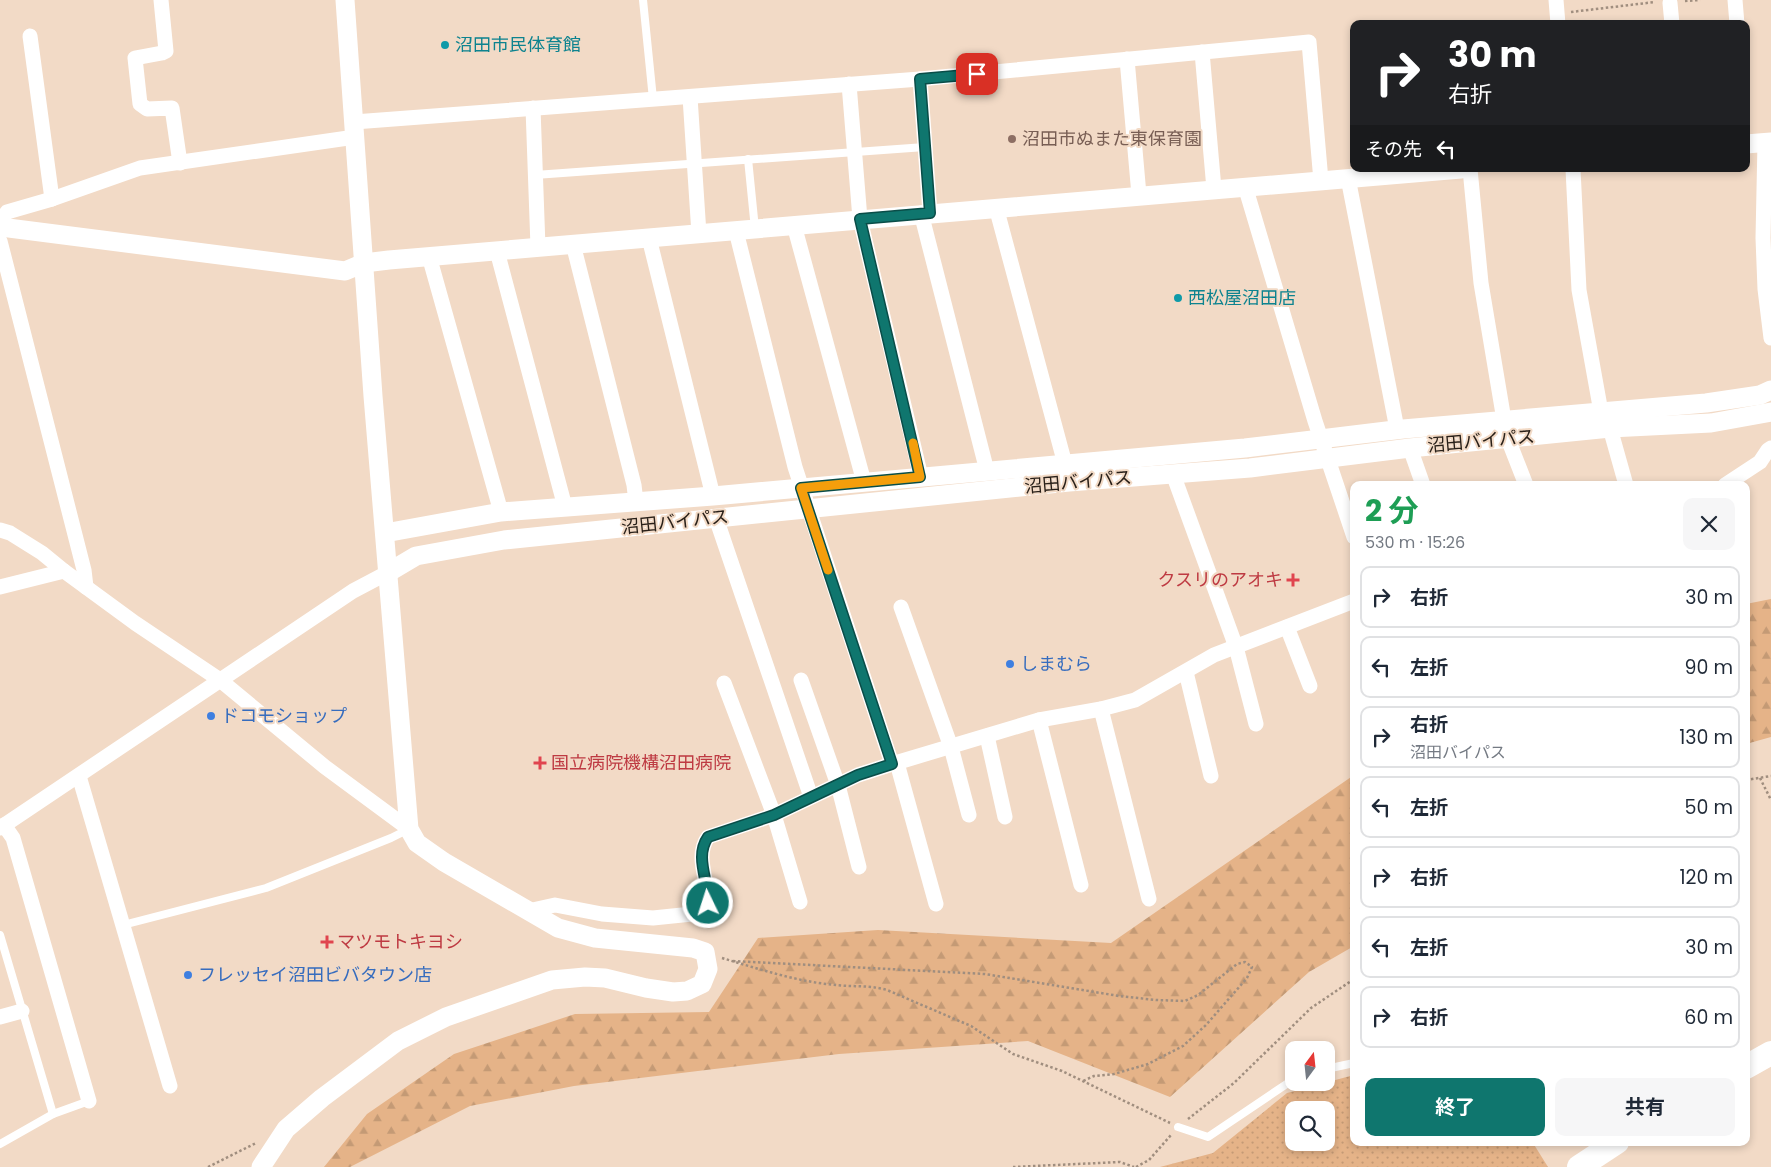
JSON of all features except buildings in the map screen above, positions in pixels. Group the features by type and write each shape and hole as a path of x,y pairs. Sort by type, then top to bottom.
{"main road":[{"path":"1750,1065 1771,1053"},
{"path":"1579,1167 1612,1146"}],"street":[{"path":"161,0 166,51 135,58 140,104 147,108 172,108 180,163"},
{"path":"261,1167 286,1129 322,1098 398,1040 446,1017 552,980 585,977 605,978 646,988 673,992 687,991 702,984 708,969 705,952 693,948 595,938 558,928 444,862 417,844 410,829 390,603 345,0"},
{"path":"1735,0 1737,20"},
{"path":"1668,1 1671,20"},
{"path":"30,36 52,199"},
{"path":"0,222 7,212 52,199 140,168 180,163 355,129 532,108 920,79 1308,42 1321,180"},
{"path":"1202,52 1214,188"},
{"path":"1127,59 1139,195"},
{"path":"920,79 925,147 925,213 987,471"},
{"path":"849,84 860,219 920,477"},
{"path":"690,97 699,234"},
{"path":"532,108 538,247"},
{"path":"1750,144 1768,142 1763,238 1765,289 1771,338"},
{"path":"0,227 345,271 364,263 429,256 736,231 1214,188 1423,172"},
{"path":"1470,172 1481,283 1504,420"},
{"path":"1573,172 1579,290 1605,420 1625,481"},
{"path":"1348,178 1397,429"},
{"path":"1245,186 1320,439 1350,525"},
{"path":"996,207 1065,464"},
{"path":"794,225 864,482"},
{"path":"736,231 794,467 894,764 936,904"},
{"path":"649,238 713,496"},
{"path":"0,241 86,587"},
{"path":"573,244 634,485 636,502"},
{"path":"497,251 565,507"},
{"path":"429,256 501,512"},
{"name":"沼田バイパス","path":"389,572 416,556 504,540 1069,482 1250,468 1410,448 1508,439 1605,420 1760,395 1771,390"},
{"name":"沼田バイパス","path":"385,533 501,512 713,496 1245,448 1397,429 1504,420 1711,422 1771,412"},
{"path":"1508,439 1524,481"},
{"path":"1410,448 1422,481"},
{"path":"1731,481 1760,462 1771,448"},
{"path":"1173,474 1236,647 1256,724"},
{"path":"716,518 811,797"},
{"path":"0,530 10,533 42,552 64,571 135,623 220,680 326,767 410,829"},
{"path":"0,586 64,571"},
{"path":"89,1101 13,838 2,826 353,591 389,572"},
{"path":"528,911 555,905 602,914 653,918 692,914 701,910 708,903 707,884 701,858 702,845 708,837 774,815 858,775 1039,720 1102,709 1135,700 1214,655 1350,603"},
{"path":"901,607 951,747 969,815"},
{"path":"1286,628 1310,686"},
{"path":"1186,672 1211,776"},
{"path":"801,680 838,785 859,867"},
{"path":"724,682 774,815 800,902"},
{"path":"1102,709 1149,899"},
{"path":"1039,720 1081,885"},
{"path":"987,736 1005,817"},
{"path":"79,776 170,1086"},
{"path":"0,1017 22,1012"}],"lane":[{"path":"643,0 653,99"},
{"path":"535,175 925,147"},
{"path":"748,159 755,229"},
{"path":"123,925 266,888 410,829"},
{"path":"0,935 53,1114"},
{"path":"1335,1067 1350,1064"},
{"path":"1178,1127 1208,1137 1285,1085"},
{"path":"0,1144 53,1114 89,1101"}],"path":[{"path":"1557,12 1668,1 1700,0"},
{"path":"1750,779 1771,776"},
{"path":"1760,778 1771,800"},
{"path":"705,952 789,976 836,986 877,987 887,990 972,1026 1013,1054 1062,1071 1178,1127"},
{"path":"733,961 985,974 1119,996 1156,1000 1185,1000 1198,995 1237,964 1245,962 1252,967 1247,978 1206,1025 1183,1046 1148,1064 1114,1074 1094,1076 1084,1082"},
{"path":"1013,1167 1120,1162 1135,1167 1149,1160 1178,1127 1234,1083 1311,1008 1350,982"},
{"path":"208,1167 260,1142"}],"green space":[{"path":"1771,599 1771,737 1750,743 1750,603"},
{"path":"1350,778 1350,948 1309,972 1170,1097 1028,1041 839,1054 574,1086 470,1106 350,1167 324,1167 367,1114 454,1054 575,1014 709,1012 758,938 878,930 1111,943"},
{"path":"1350,1076 1350,1146 1535,1146 1548,1167 1160,1167 1213,1153 1287,1093 1294,1091 1335,1091 1335,1080"}],"slow traffic":[{"path":"828,570 801,488 920,477 913,443"}],"place":[{"name":"沼田市民体育館","path":"445,45"},
{"name":"沼田市ぬまた東保育園","path":"1012,139"},
{"name":"西松屋沼田店","path":"1178,298"},
{"name":"クスリのアオキ","path":"1293,580"},
{"name":"しまむら","path":"1010,664"},
{"name":"ドコモショップ","path":"211,716"},
{"name":"国立病院機構沼田病院","path":"540,763"},
{"name":"マツモトキヨシ","path":"327,942"},
{"name":"フレッセイ沼田ビバタウン店","path":"188,975"}],"route":[{"path":"708,903 707,884 701,858 702,845 708,837 774,815 858,775 892,764 801,488 920,477 860,219 930,213 920,79 977,74"}]}
